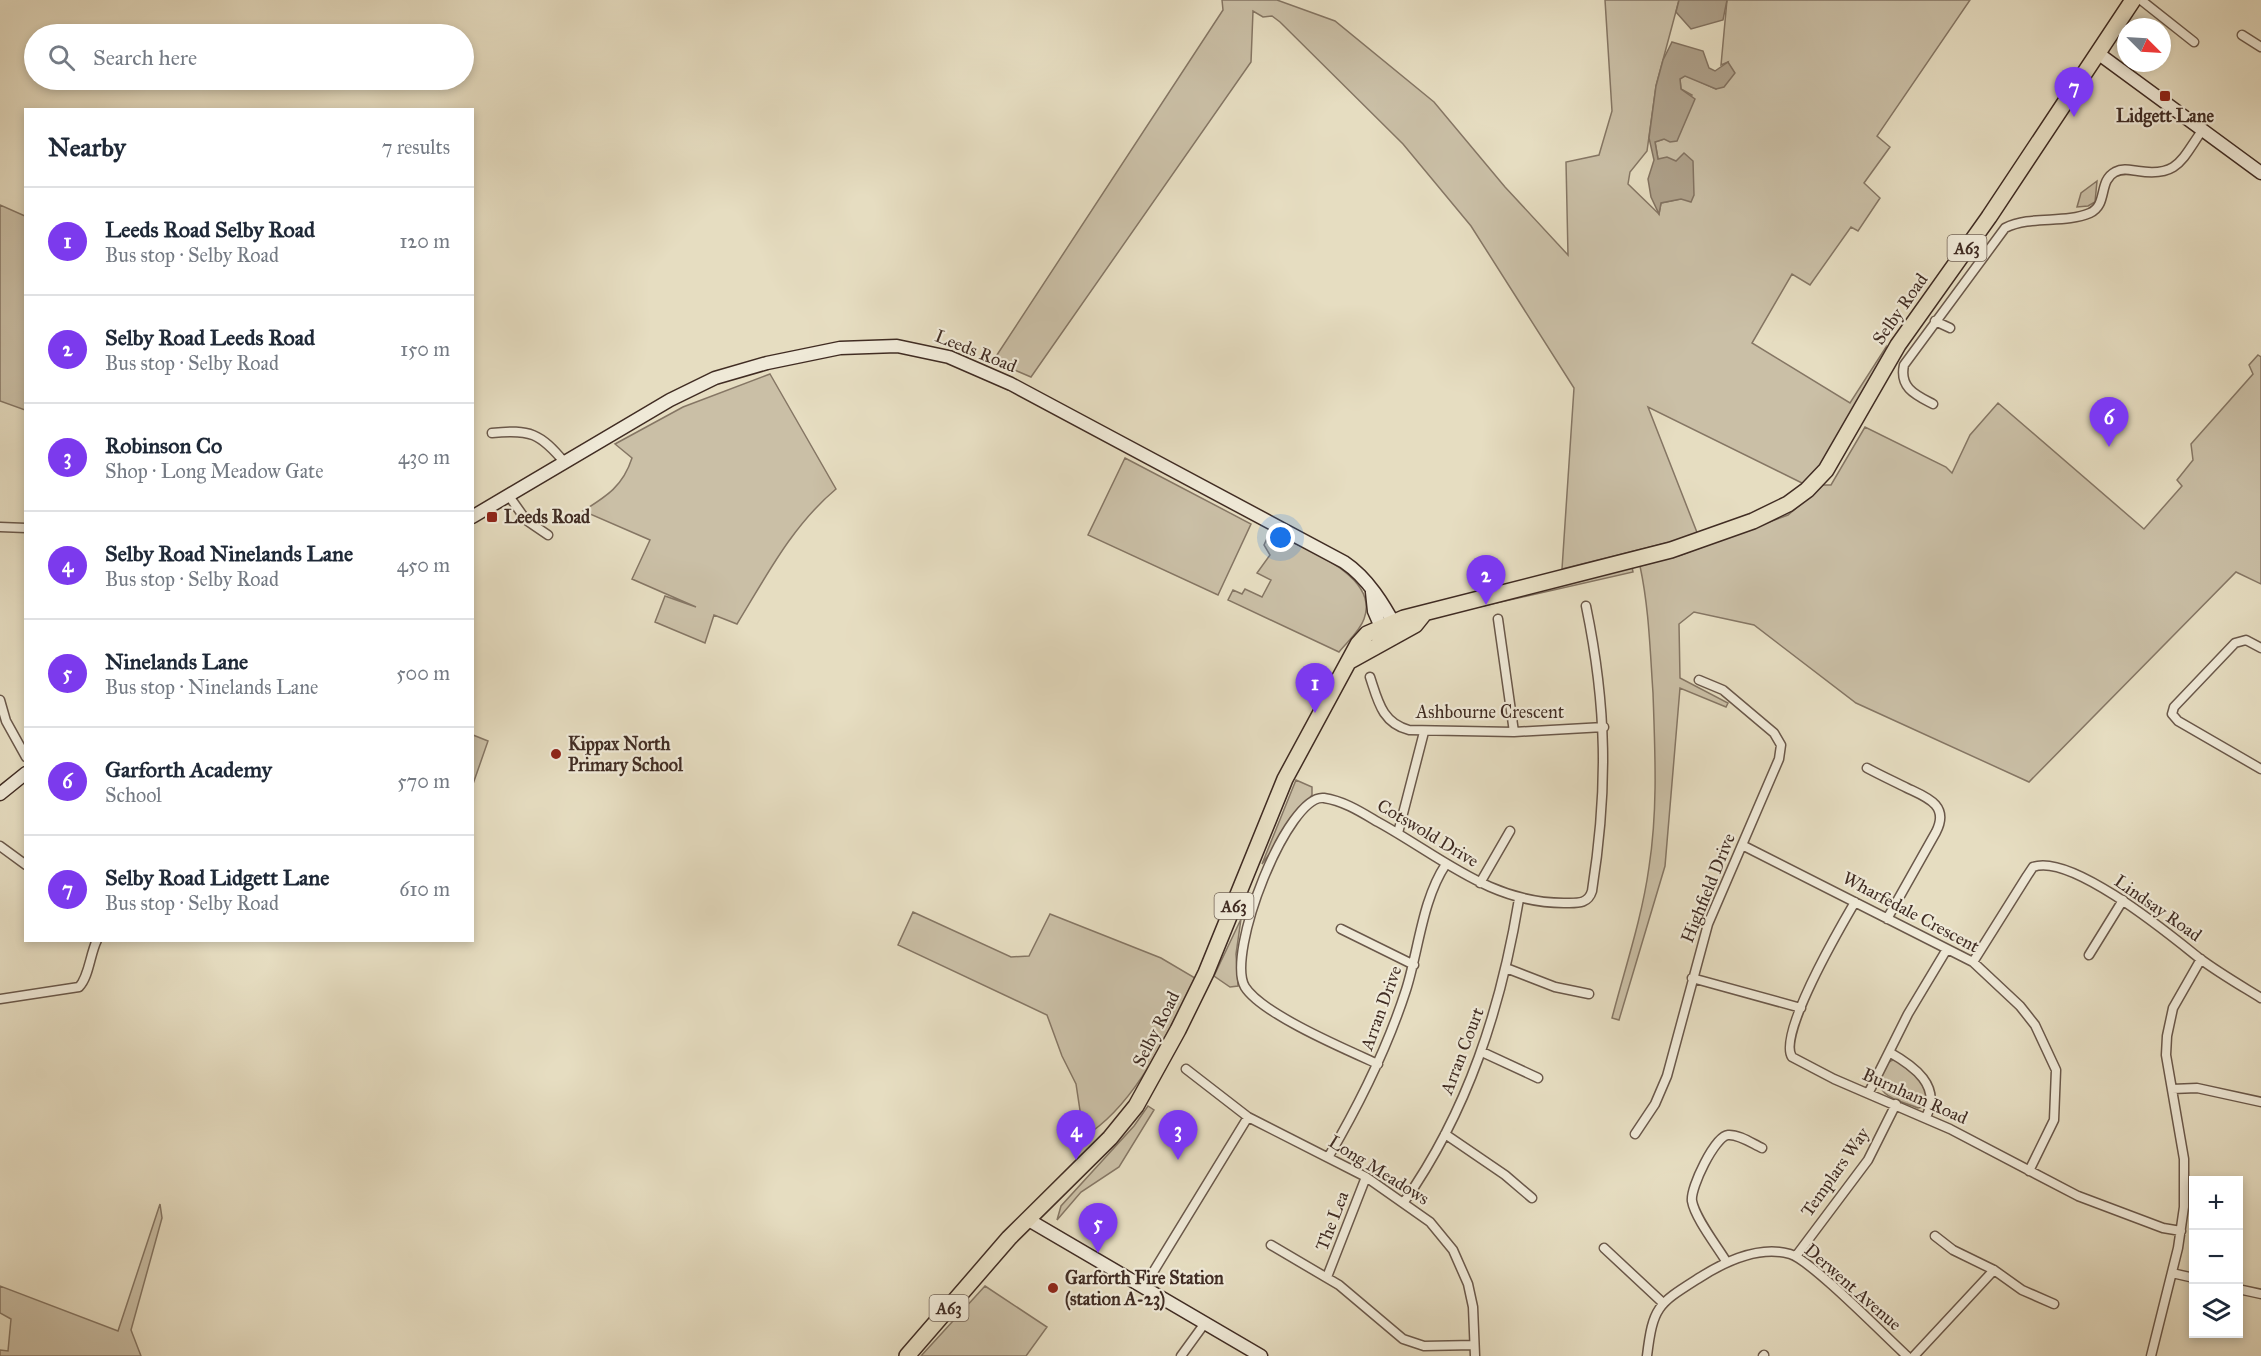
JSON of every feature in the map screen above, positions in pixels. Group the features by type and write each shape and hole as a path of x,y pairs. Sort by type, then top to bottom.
{"highway":[{"name":"Selby Road","path":"907,1356 1027,1219 1118,1129 1146,1090 1206,973 1289,770 1329,694 1358,644 1367,634 1415,625 1423,615 1498,592 1671,550 1753,520 1786,505 1807,490 1826,470 1898,345 1976,236 2133,0"}],"main road":[{"path":"2098,54 2201,132 2261,173"},
{"name":"Leeds Road","path":"474,517 685,392 739,369 857,345 916,348 957,360 1011,384 1339,559 1359,574 1372,592 1372,606 1390,630"},
{"path":"0,794 24,775"},
{"path":"1027,1219 1261,1356"}],"street":[{"path":"2141,0 2194,42"},
{"path":"2242,35 2261,47"},
{"path":"1933,404 1906,387 1902,372 1908,358 2005,228 2023,223 2056,221 2093,211 2101,202 2103,189 2110,176 2123,170 2156,174 2169,171 2180,163 2201,132"},
{"path":"1935,321 1950,328"},
{"path":"492,434 517,431 532,434 545,441 565,463"},
{"path":"509,496 526,520 548,535"},
{"path":"0,527 24,528"},
{"name":"Cotswold Drive","path":"1378,1064 1304,1029 1256,998 1244,985 1241,957 1249,918 1264,876 1286,835 1311,801 1321,798 1341,803 1398,833 1480,883 1519,899 1580,903 1591,896 1600,837 1604,727 1596,656 1586,606"},
{"path":"1498,619 1515,732"},
{"path":"2261,648 2246,640 2238,641 2172,710 2175,719 2261,769"},
{"name":"Ashbourne Crescent","path":"1370,677 1380,710 1390,721 1402,728 1425,732 1515,732 1604,727"},
{"name":"Highfield Drive","path":"1635,1134 1655,1104 1667,1076 1710,918 1773,775 1781,745 1774,733 1723,690 1700,680"},
{"path":"0,700 6,721 24,753"},
{"path":"1398,833 1425,732"},
{"path":"1868,768 1932,800 1940,811 1936,832 1887,919"},
{"path":"1480,883 1510,831"},
{"name":"Wharfedale Crescent","path":"1743,845 1973,962 2006,990 2036,1025 2056,1070 2054,1120 2029,1171"},
{"path":"0,846 24,864"},
{"name":"Arran Drive","path":"1329,1156 1355,1112 1393,1028 1414,965 1430,898 1446,864"},
{"name":"Lindsay Road","path":"1973,962 2033,867 2040,865 2058,868 2123,900 2201,959 2261,998"},
{"name":"Arran Court","path":"1404,1202 1445,1134 1482,1052 1506,968 1519,899"},
{"path":"2089,955 2123,900"},
{"name":"Burnham Road","path":"1855,902 1820,965 1801,1008 1789,1043 1792,1057 1834,1079 1926,1117 2078,1196 2163,1228 2181,1231"},
{"path":"1341,929 1414,965"},
{"path":"0,999 79,987 85,978 89,959 96,942"},
{"path":"1869,1092 1947,949"},
{"path":"2154,1355 2181,1231 2184,1159 2166,1055 2168,1026 2179,994 2201,959"},
{"path":"1506,968 1555,987 1589,994"},
{"path":"1692,978 1801,1008"},
{"path":"1482,1052 1538,1078"},
{"path":"1889,1052 1912,1066 1926,1082 1932,1099 1926,1117"},
{"name":"Long Meadows","path":"1186,1069 1248,1117 1329,1156 1366,1177 1404,1202 1438,1231 1459,1261 1471,1295 1474,1356"},
{"path":"2172,1089 2197,1088 2261,1102"},
{"name":"Templars Way","path":"1796,1256 1868,1160 1896,1104"},
{"path":"1144,1287 1248,1117"},
{"path":"1445,1134 1505,1175 1532,1198"},
{"path":"1726,1261 1694,1208 1692,1195 1694,1188 1719,1139 1735,1136 1762,1149"},
{"name":"The Lea","path":"1327,1277 1366,1177"},
{"path":"1935,1236 1953,1250 1994,1270 2022,1290 2054,1304"},
{"path":"1271,1245 1327,1277 1403,1339 1425,1346 1474,1345"},
{"path":"1604,1248 1663,1303"},
{"name":"Derwent Avenue","path":"1647,1356 1650,1326 1663,1303 1726,1261 1763,1252 1778,1251 1796,1256 1907,1356"},
{"path":"1914,1356 1994,1270"},
{"path":"2172,1273 2189,1277"},
{"path":"2243,1290 2261,1294"},
{"path":"1181,1356 1205,1323"}],"shaded area":[{"path":"1222,0 1277,0 1335,21 1434,102 1505,187 1568,255 1566,162 1599,155 1612,111 1605,0 1679,0 1656,86 1647,151 1630,172 1628,184 1659,214 1661,203 1681,199 1676,162 1658,159 1655,142 1664,139 1692,95 1681,89 1680,79 1685,75 1716,89 1728,62 1721,65 1727,0 1970,0 1877,136 1890,147 1864,183 1880,198 1858,231 1851,227 1810,285 1792,274 1752,343 1850,403 1886,347 1886,351 1825,460 1804,484 1648,407 1698,535 1562,569 1574,388 1471,226 1403,144 1280,22 1272,16 1263,17 1253,11 1251,62 1031,377 993,361 1223,10"},
{"path":"1679,0 1727,0 1723,20 1691,29 1676,12"},
{"path":"1672,42 1703,51 1709,68 1715,71 1728,62 1735,73 1724,87 1716,89 1685,76 1680,79 1681,89 1695,99 1677,141 1670,142 1664,139 1655,142 1658,159 1667,157 1676,161 1684,153 1693,161 1694,195 1691,202 1681,199 1661,203 1659,214 1651,197 1648,179 1654,160 1649,138 1656,86 1663,60"},
{"path":"2097,181 2095,202 2088,206 2077,207 2081,193"},
{"path":"0,205 24,216 24,410 0,401"},
{"path":"2258,355 2261,357 2261,584 2236,572 2029,782 1856,703 1754,625 1694,612 1679,624 1680,678 1728,703 1726,707 1680,688 1665,866 1619,1020 1612,1018 1642,905 1654,824 1653,693 1647,613 1640,566 1681,555 1788,515 1823,485 1831,485 1865,427 1946,467 1952,473 1970,435 1998,403 2144,529 2182,486 2177,480 2193,460 2191,444 2253,374 2249,365"},
{"path":"770,374 836,489 820,503 793,535 737,624 714,615 705,643 655,622 665,596 696,607 632,579 650,540 583,511 613,489 628,468 632,458 615,444 683,407"},
{"path":"1125,458 1251,524 1218,595 1088,535"},
{"path":"1270,532 1334,564 1361,589 1366,603 1364,619 1339,652 1228,600 1233,590 1242,594 1245,589 1262,597 1271,580 1257,573 1270,555 1264,545"},
{"path":"1632,567 1633,572 1461,611"},
{"path":"474,736 488,741 474,781"},
{"path":"1296,780 1312,787 1312,795 1262,864"},
{"path":"913,912 1011,957 1029,956 1050,914 1161,958 1195,978 1162,1044 1135,1086 1103,1123 1084,1137 1076,1084 1062,1056 1047,1015 898,945"},
{"path":"1241,919 1236,954 1238,986 1230,987 1214,976"},
{"path":"1896,1059 1920,1080 1929,1098 1924,1107 1918,1108 1889,1096 1881,1087 1880,1080 1883,1071 1888,1063"},
{"path":"1148,1106 1154,1110 1119,1167 1081,1192 1057,1220 1061,1206 1134,1126"},
{"path":"160,1204 162,1218 131,1330 141,1356 0,1356 0,1350 8,1351 11,1319 0,1313 0,1286 118,1331"},
{"path":"985,1286 1047,1327 1026,1356 921,1356"}],"place":[{"name":"Lidgett Lane","path":"2165,96"},
{"name":"Selby Road Lidgett Lane","path":"2074,117"},
{"name":"Garforth Academy","path":"2109,447"},
{"name":"Leeds Road","path":"492,517"},
{"name":"Selby Road Leeds Road","path":"1486,605"},
{"name":"Leeds Road Selby Road","path":"1315,713"},
{"name":"Kippax North Primary School","path":"556,754"},
{"name":"Selby Road Ninelands Lane","path":"1076,1160"},
{"name":"Robinson Co","path":"1178,1160"},
{"name":"Ninelands Lane","path":"1098,1253"},
{"name":"Garforth Fire Station (station A-23)","path":"1053,1288"}]}
